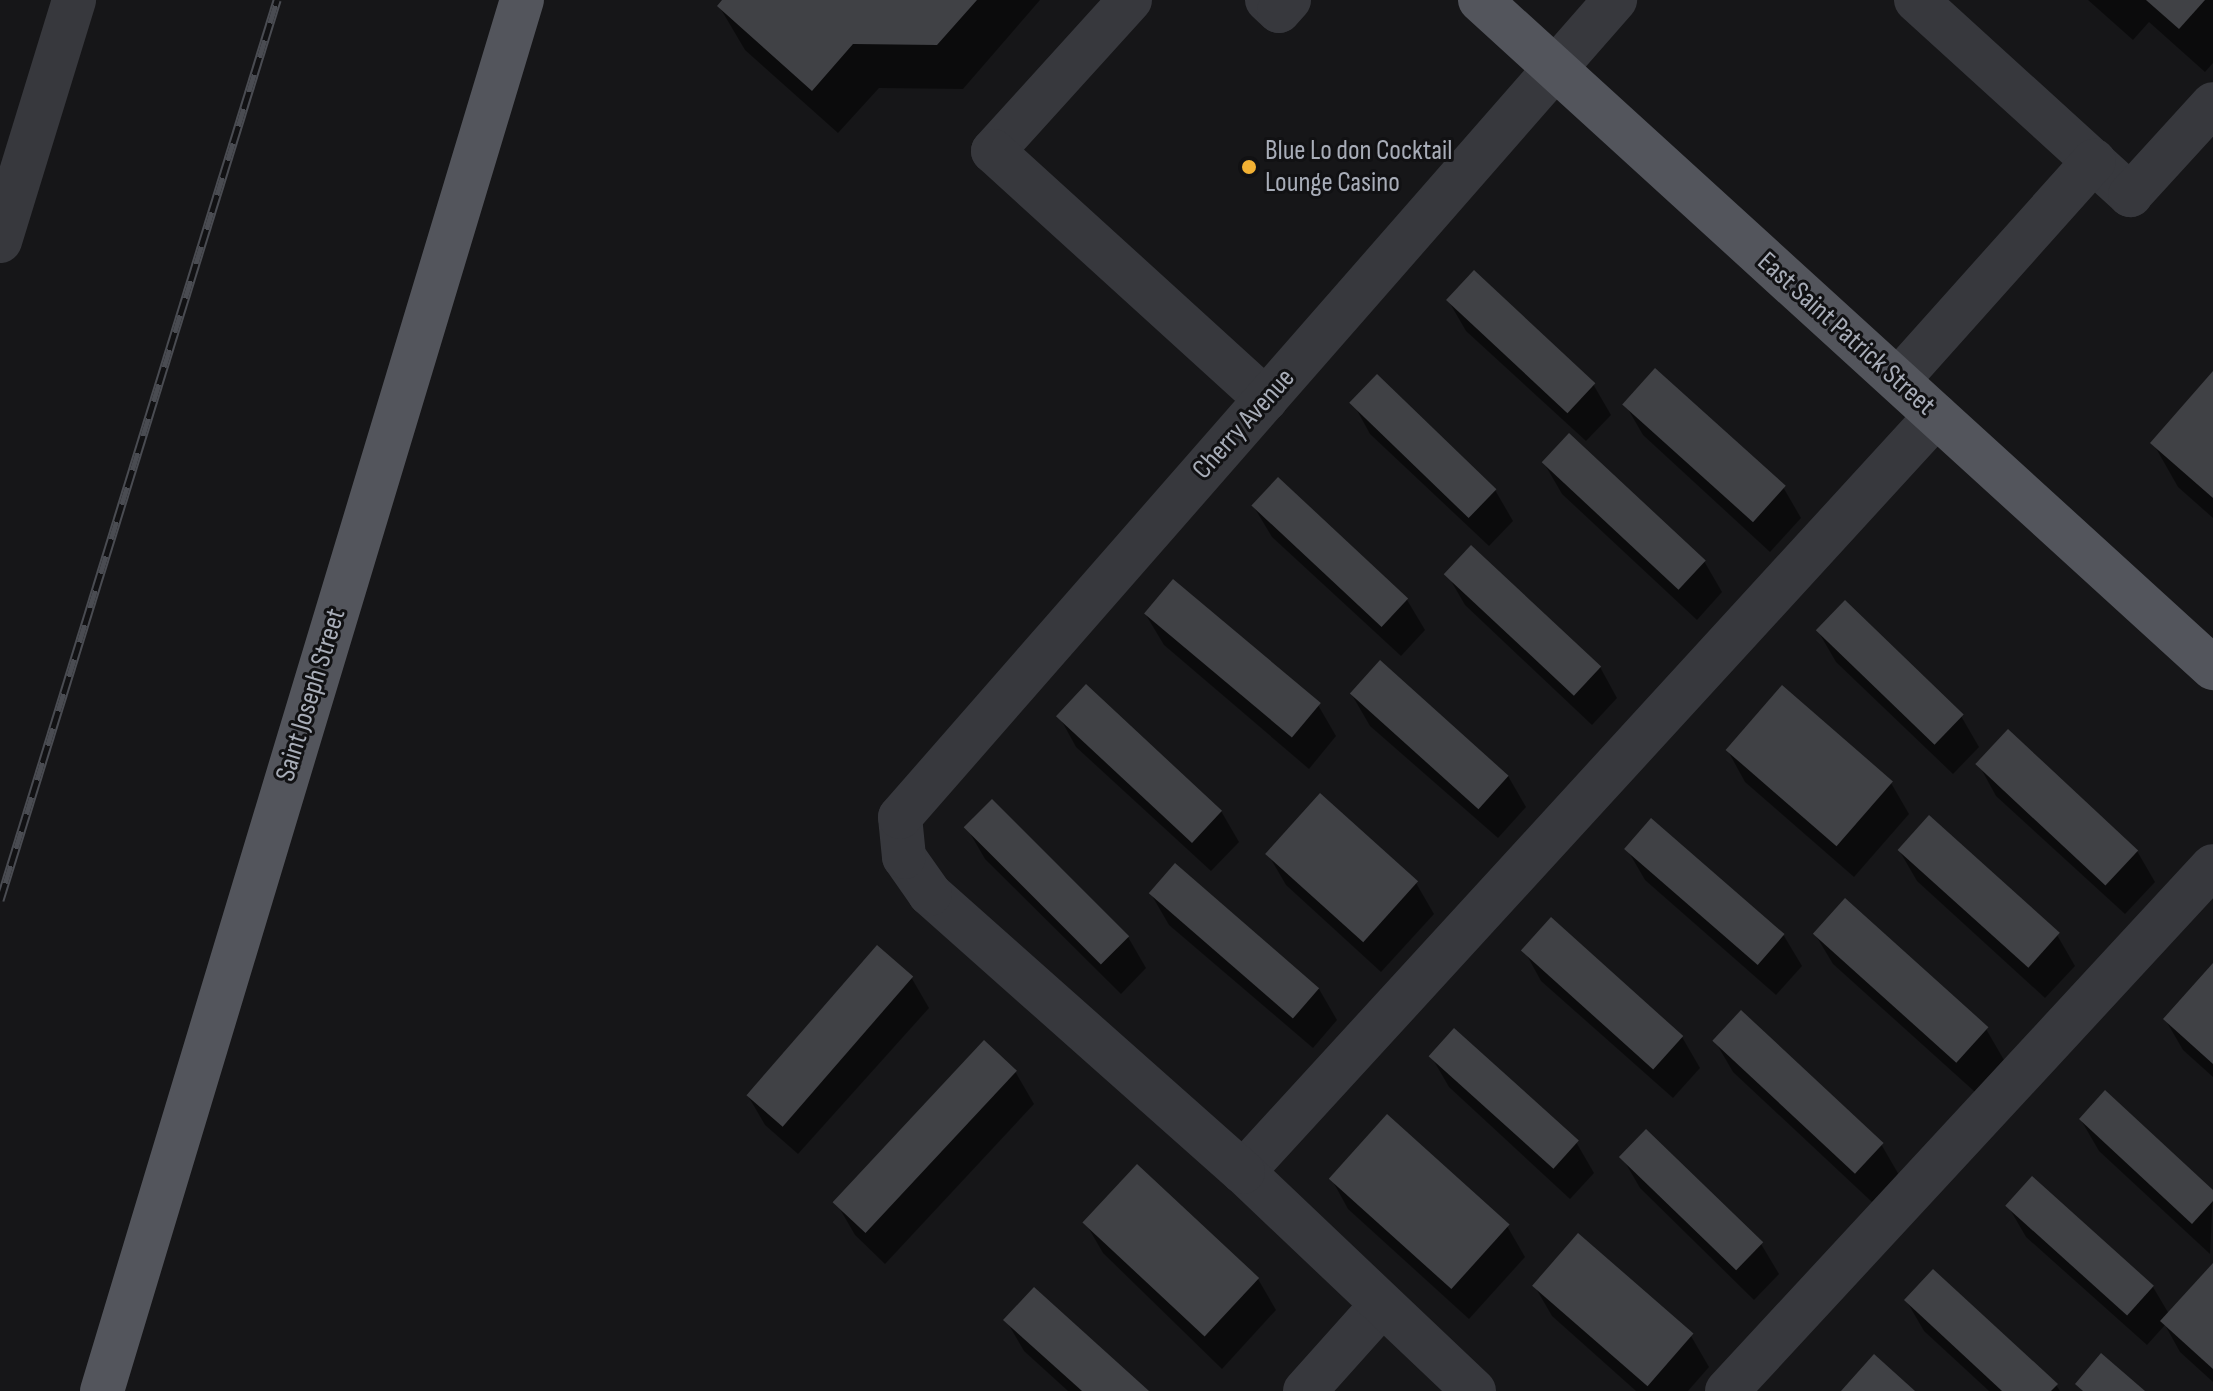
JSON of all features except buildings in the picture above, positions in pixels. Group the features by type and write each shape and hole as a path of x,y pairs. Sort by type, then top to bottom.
{"main road":[{"name":"Saint Joseph Street","path":"102,1391 522,0"},
{"name":"East Saint Patrick Street","path":"1480,0 2213,668"}],"street":[{"path":"0,241 74,0"},
{"path":"1130,0 993,151 1266,399"},
{"path":"1267,0 1279,11 1289,0"},
{"name":"Cherry Avenue","path":"1243,1172 930,894 904,857 900,817 915,795 1615,0"},
{"path":"1916,0 2130,195 2213,104"},
{"path":"1898,380 2094,161"},
{"path":"1474,1391 1243,1172 1936,416"},
{"path":"1727,1391 2213,866"},
{"path":"1305,1391 1381,1306"}],"railway":[{"path":"0,900 277,0"}],"place":[{"name":"Blue Lo don Cocktail Lounge Casino","path":"1249,167"}]}
